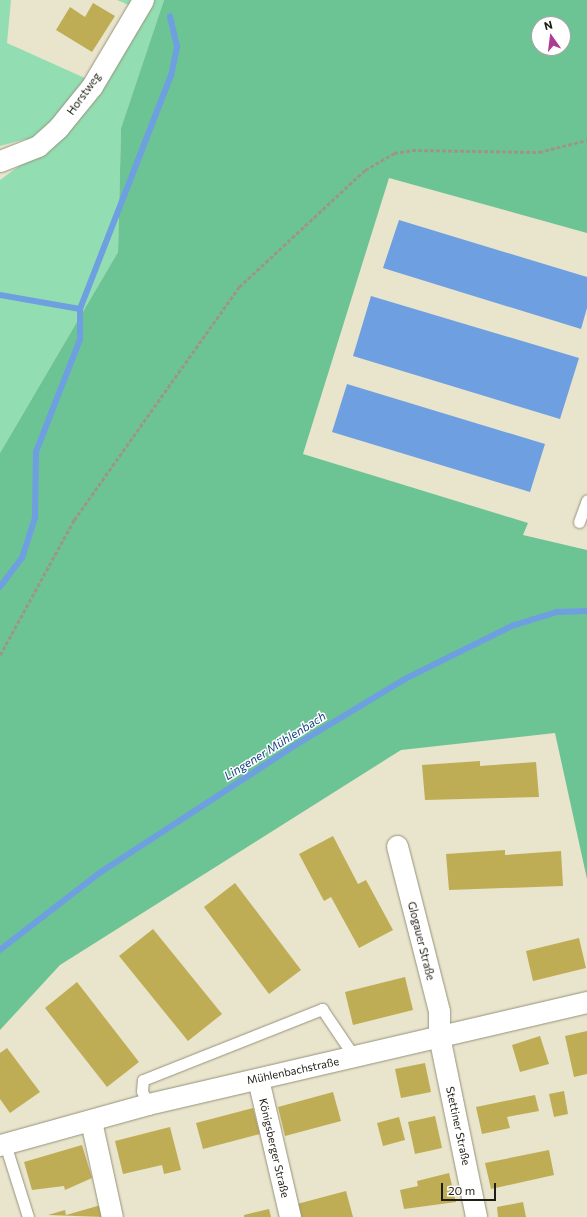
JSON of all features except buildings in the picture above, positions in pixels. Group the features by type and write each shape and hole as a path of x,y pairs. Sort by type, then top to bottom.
{"street":[{"name":"Horstweg","path":"0,161 38,146 58,128 92,86 143,0"},
{"name":"Glogauer Straße","path":"397,846 439,1011 439,1036"},
{"name":"Mühlenbachstraße","path":"2,1145 148,1104 355,1058 439,1036 587,1002"},
{"name":"Stettiner Straße","path":"439,1036 476,1217"},
{"name":"Königsberger Straße","path":"258,1079 290,1217"},
{"path":"91,1121 112,1217"}],"lane":[{"path":"579,522 587,500"},
{"path":"148,1104 142,1091 143,1080 322,1009 355,1058"},
{"path":"2,1145 28,1217"}],"path":[{"path":"0,655 74,520 239,287 365,170 394,153 412,150 539,152 587,140"}],"green space":[{"path":"0,0 11,0 7,43 87,79 131,6 117,0 164,0 121,128 118,252 0,453 0,180 34,155 26,139 0,146"},
{"path":"164,0 587,0 587,233 389,178 303,454 528,523 523,535 587,550 587,879 555,733 401,750 60,965 0,1030 0,453 118,252 121,128"}],"water":[{"path":"399,220 587,277 587,308 581,329 383,268"},
{"path":"371,296 579,358 560,419 353,356"},
{"path":"347,384 545,444 530,492 332,432"}],"waterway":[{"path":"0,587 22,558 35,518 36,452 80,340 80,309 171,76 177,47 170,17"},
{"path":"0,295 80,309"},
{"name":"Lingener Mühlenbach","path":"0,950 101,872 294,746 405,679 512,626 557,612 587,611"}]}
